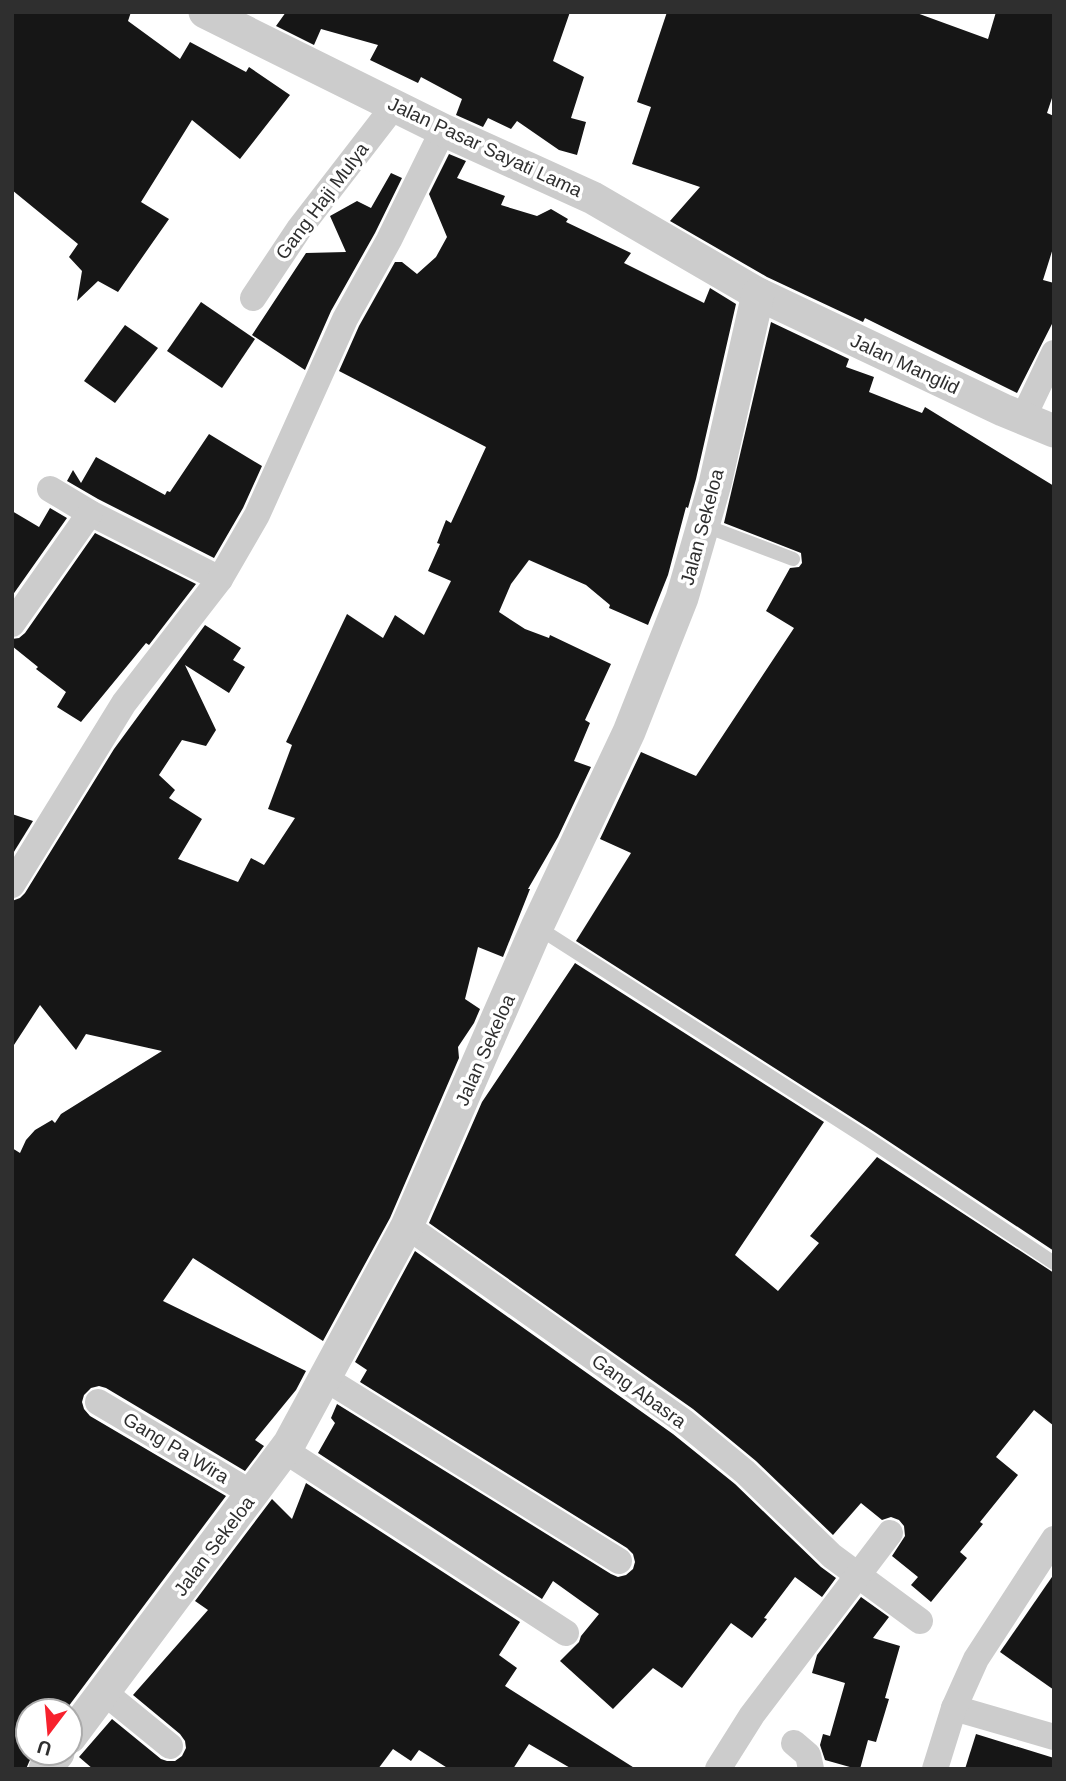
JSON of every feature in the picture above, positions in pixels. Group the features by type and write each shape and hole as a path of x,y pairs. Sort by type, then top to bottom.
{"street":[{"name":"Jalan Pasar Sayati Lama","path":"205,12 443,130 593,198 758,294"},
{"name":"Gang Haji Mulya","path":"253,298 299,229 394,106"},
{"path":"12,884 124,703 220,579 257,515 345,319 389,240 443,130"},
{"name":"Jalan Manglid","path":"758,294 1044,423"},
{"name":"Jalan Sekeloa","path":"84,1719 284,1450 326,1379 407,1227 537,928 629,732 682,598 703,525 758,294"},
{"path":"1044,423 1054,353"},
{"path":"50,489 90,513 220,579"},
{"path":"12,624 90,513"},
{"name":"Gang Abasra","path":"407,1227 683,1421 745,1472 832,1556 920,1620"},
{"path":"326,1379 619,1561"},
{"name":"Gang Pa Wira","path":"98,1402 253,1494"},
{"path":"284,1450 566,1633"},
{"path":"719,1769 752,1715 890,1533"},
{"path":"935,1769 954,1708 976,1659 1054,1539"},
{"path":"105,1693 170,1746"},
{"path":"954,1708 1054,1737"},
{"path":"794,1742 808,1755 811,1769"}],"lane":[{"path":"703,525 793,559"},
{"path":"537,928 868,1139 1054,1263"}],"building":[{"path":"12,12 131,12 128,21 180,59 190,42 246,72 249,67 290,95 240,159 192,120 141,202 169,219 118,292 98,281 77,301 82,271 69,257 78,244 12,190"},
{"path":"286,12 570,12 553,61 584,77 571,118 586,122 577,155 559,150 517,121 511,129 488,118 483,127 456,115 462,99 421,77 418,83 370,60 378,45 321,29 314,45 276,26"},
{"path":"667,12 914,12 988,39 996,12 1054,12 1054,92 1047,113 1054,116 1054,245 1043,280 1054,283 1054,320 1017,393 865,318 863,322 767,277 670,221 700,187 632,164 651,107 637,102"},
{"path":"449,154 466,161 457,178 505,196 501,205 537,216 551,209 568,219 566,222 631,253 624,263 704,303 710,288 736,304 696,479 668,575 648,625 609,608 610,605 586,585 529,560 511,584 499,612 525,629 549,638 550,635 611,664 585,720 590,723 574,761 591,767 558,837 528,889 503,957 478,947 465,999 480,1009 458,1047 459,1058 390,1218 323,1341 193,1258 163,1301 306,1371 296,1390 255,1440 264,1446 245,1471 106,1388 91,1388 84,1395 84,1409 90,1416 226,1496 75,1697 14,1697 14,1767 27,1767 12,1769 12,1148 20,1153 35,1130 52,1120 55,1123 61,1114 162,1051 86,1034 76,1050 40,1005 12,1048 12,901 25,893 114,749 205,625 241,648 233,660 245,667 229,693 185,665 216,730 206,746 182,740 159,775 175,790 169,798 202,819 178,859 238,882 251,858 264,865 295,818 268,809 292,745 286,742 347,614 383,638 395,615 424,635 451,581 428,571 440,544 437,543 446,520 451,523 486,447 339,371 359,326 395,262 402,262 417,274 436,257 447,237 429,194"},
{"path":"391,173 402,178 331,311 305,370 252,335 306,253 346,252 330,216 357,201 371,208"},
{"path":"201,302 255,339 222,388 167,351"},
{"path":"771,322 849,359 846,367 874,377 869,392 922,413 925,407 1054,486 1054,1251 873,1131 576,941 631,853 600,839 641,752 696,776 794,628 766,611 790,568 799,567 802,563 801,553 724,523"},
{"path":"125,325 158,348 115,403 84,381"},
{"path":"209,434 262,466 243,508 214,558 67,481 73,470 81,483 96,457 165,495 167,491 170,492"},
{"path":"50,508 67,518 12,596 12,511 39,527"},
{"path":"95,533 196,584 149,645 146,643 81,722 57,707 66,692 12,646 12,639 25,633"},
{"path":"12,814 33,821 12,855"},
{"path":"575,963 824,1122 735,1255 778,1291 819,1243 810,1236 877,1157 1054,1273 1054,1426 1034,1410 996,1457 1018,1475 960,1552 967,1558 931,1602 911,1585 918,1577 892,1556 905,1536 904,1526 899,1520 891,1517 882,1520 861,1503 833,1535 756,1461 693,1409 429,1223 482,1102"},
{"path":"415,1251 673,1434 735,1484 821,1567 836,1578 822,1597 795,1577 752,1638 731,1623 682,1688 653,1668 613,1709 560,1661 579,1642 599,1614 553,1581 542,1599 318,1453 335,1423 331,1418 337,1404 611,1574 618,1577 633,1569 633,1554 627,1548 360,1382 367,1370 355,1362"},
{"path":"306,1483 520,1622 499,1655 517,1668 505,1686 636,1769 572,1769 529,1744 513,1769 449,1769 419,1750 411,1761 393,1749 378,1769 93,1769 84,1761 84,1751 112,1719 161,1759 175,1761 182,1756 186,1748 180,1734 133,1695 208,1610 195,1601 272,1499 292,1519"},
{"path":"1054,1574 1054,1690 1000,1652"},
{"path":"861,1597 889,1617 873,1638 900,1646 885,1698 889,1699 876,1742 868,1740 860,1769 857,1769 825,1760 820,1745 823,1734 830,1736 845,1683 812,1673 817,1655"},
{"path":"976,1734 1054,1758 1054,1769 965,1769"}]}
